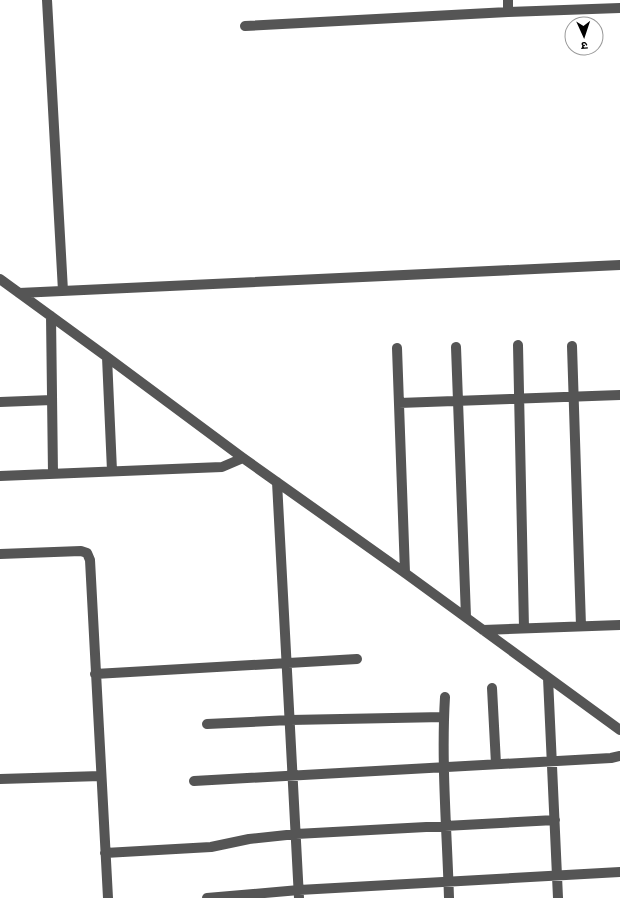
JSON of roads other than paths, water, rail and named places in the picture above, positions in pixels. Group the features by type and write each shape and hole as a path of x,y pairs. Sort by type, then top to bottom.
{"street":[{"path":"48,0 63,291"},
{"path":"508,0 508,12"},
{"path":"245,26 508,12 620,8"},
{"path":"19,293 620,265"},
{"path":"0,280 243,458 466,617 620,730"},
{"path":"51,316 53,474"},
{"path":"518,345 524,628"},
{"path":"572,346 581,626"},
{"path":"456,347 466,617"},
{"path":"397,348 405,573"},
{"path":"107,357 112,471"},
{"path":"399,403 620,395"},
{"path":"0,402 52,400"},
{"path":"0,476 222,467 243,458"},
{"path":"277,482 299,894"},
{"path":"0,554 70,550 81,550 88,553 90,560 108,898"},
{"path":"483,630 620,625"},
{"path":"95,674 357,659"},
{"path":"548,678 558,898"},
{"path":"492,688 496,764"},
{"path":"445,697 444,717 449,898"},
{"path":"207,724 290,720 444,717"},
{"path":"194,781 611,758 620,756"},
{"path":"0,779 101,776"},
{"path":"105,852 211,847 249,839 296,834 555,820"},
{"path":"207,898 299,894 449,882 620,872"}]}
